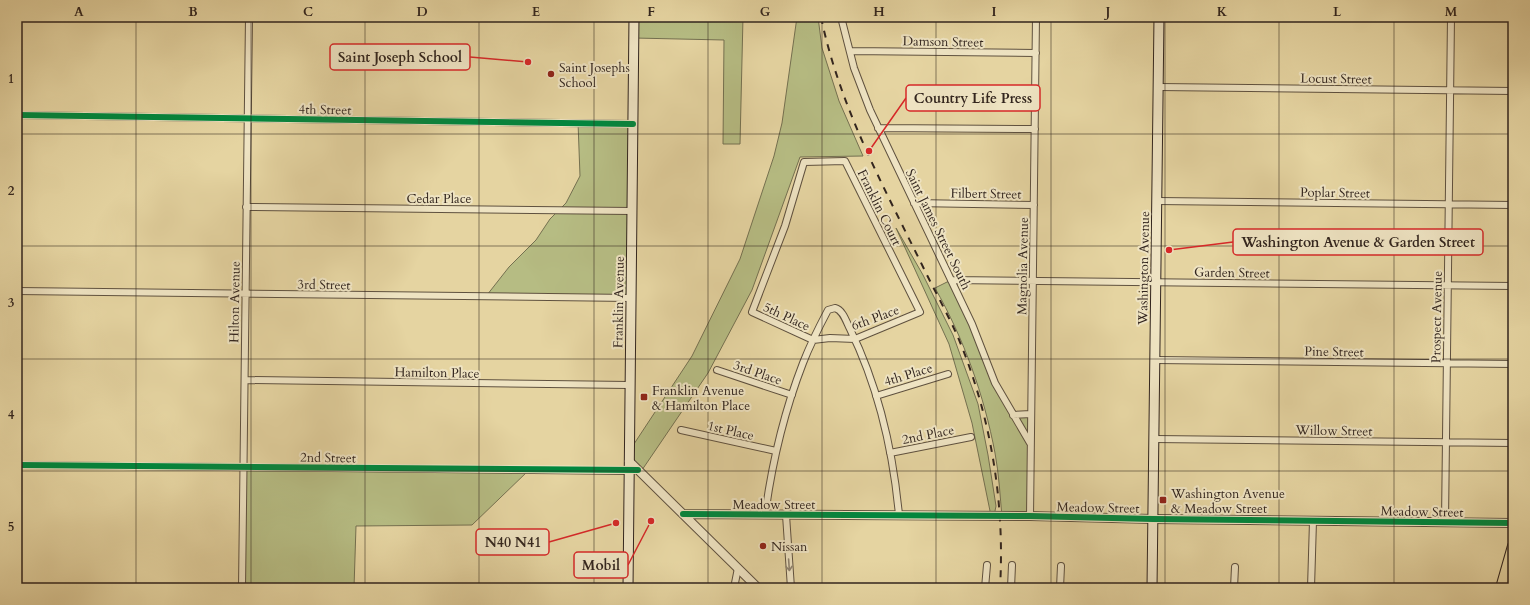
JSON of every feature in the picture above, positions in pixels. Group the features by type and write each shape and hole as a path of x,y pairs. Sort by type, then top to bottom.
{"main road":[{"name":"Franklin Avenue","path":"628,588 632,467 630,298 634,17"},
{"name":"Washington Avenue","path":"1152,588 1160,17"},
{"path":"1500,588 1513,546"}],"street":[{"name":"Hilton Avenue","path":"242,588 249,17"},
{"name":"Saint James Street South","path":"841,17 862,89 878,128 972,324 995,383 1031,444"},
{"name":"Magnolia Avenue","path":"1030,516 1036,17"},
{"name":"Prospect Avenue","path":"1445,522 1451,17"},
{"name":"Damson Street","path":"850,51 1036,53"},
{"name":"Locust Street","path":"1159,87 1513,91"},
{"name":"4th Street","path":"17,115 633,124"},
{"path":"878,128 1035,130"},
{"name":"Franklin Court","path":"752,312 785,226 804,162 845,161 920,312"},
{"name":"Poplar Street","path":"1157,201 1513,205"},
{"name":"Filbert Street","path":"914,203 1034,205"},
{"name":"Cedar Place","path":"246,207 632,211"},
{"name":"Garden Street","path":"951,280 1513,286"},
{"name":"3rd Street","path":"17,291 630,298"},
{"path":"765,515 776,451 784,419 803,362 828,310 832,308 839,309 841,311 855,338 876,396 890,453 899,514"},
{"name":"5th Place","path":"752,312 813,340"},
{"name":"6th Place","path":"813,340 855,338 920,312"},
{"name":"Pine Street","path":"1155,360 1513,364"},
{"name":"3rd Place","path":"718,370 792,395"},
{"name":"4th Place","path":"876,396 948,374"},
{"name":"Hamilton Place","path":"245,380 630,385"},
{"path":"1014,415 1031,414"},
{"name":"1st Place","path":"681,430 776,451"},
{"name":"2nd Place","path":"890,453 971,437"},
{"name":"Willow Street","path":"1154,438 1513,443"},
{"name":"2nd Street","path":"17,465 244,467 632,467"},
{"path":"632,467 683,514 758,588"},
{"name":"Meadow Street","path":"683,514 899,514 1153,519 1513,523"},
{"path":"786,515 791,588"},
{"path":"1311,588 1313,521"},
{"path":"985,588 987,565"},
{"path":"1011,588 1012,565"},
{"path":"1060,588 1061,566"},
{"path":"1234,588 1235,567"},
{"path":"734,588 738,568"}],"green space":[{"path":"634,17 743,17 740,144 723,144 724,40 634,38"},
{"path":"797,17 818,17 822,48 839,101 863,156 800,157 752,290 708,373 642,470 631,471 630,450 692,356 740,259 774,156 782,123"},
{"path":"578,122 634,122 632,298 487,295 509,267 536,240 550,219 566,203 580,176"},
{"path":"896,228 923,275 953,335 978,404 996,506 994,516 991,516 972,423 949,344"},
{"path":"951,280 995,383 1028,438 1030,516 1002,517 996,461 979,389 964,347 935,288"},
{"path":"1028,416 1028,433 1016,417"},
{"path":"245,467 528,471 472,525 356,526 354,588 243,588"}],"railway":[{"path":"821,17 829,51 852,117 880,181 957,335 979,396 987,428 998,491 1001,556 1000,588"}],"cycle path":[{"path":"17,115 633,124"},
{"path":"17,465 638,470"},
{"path":"683,514 1030,516 1153,519 1513,523"}],"place":[{"name":"Saint Joseph School","path":"528,62"},
{"name":"Saint Josephs School","path":"551,74"},
{"name":"Country Life Press","path":"869,151"},
{"name":"Washington Avenue & Garden Street","path":"1169,250"},
{"name":"Franklin Avenue & Hamilton Place","path":"644,397"},
{"name":"Washington Avenue & Meadow Street","path":"1163,500"},
{"name":"Mobil","path":"651,521"},
{"name":"N40 N41","path":"616,523"},
{"name":"Nissan","path":"763,546"}]}
